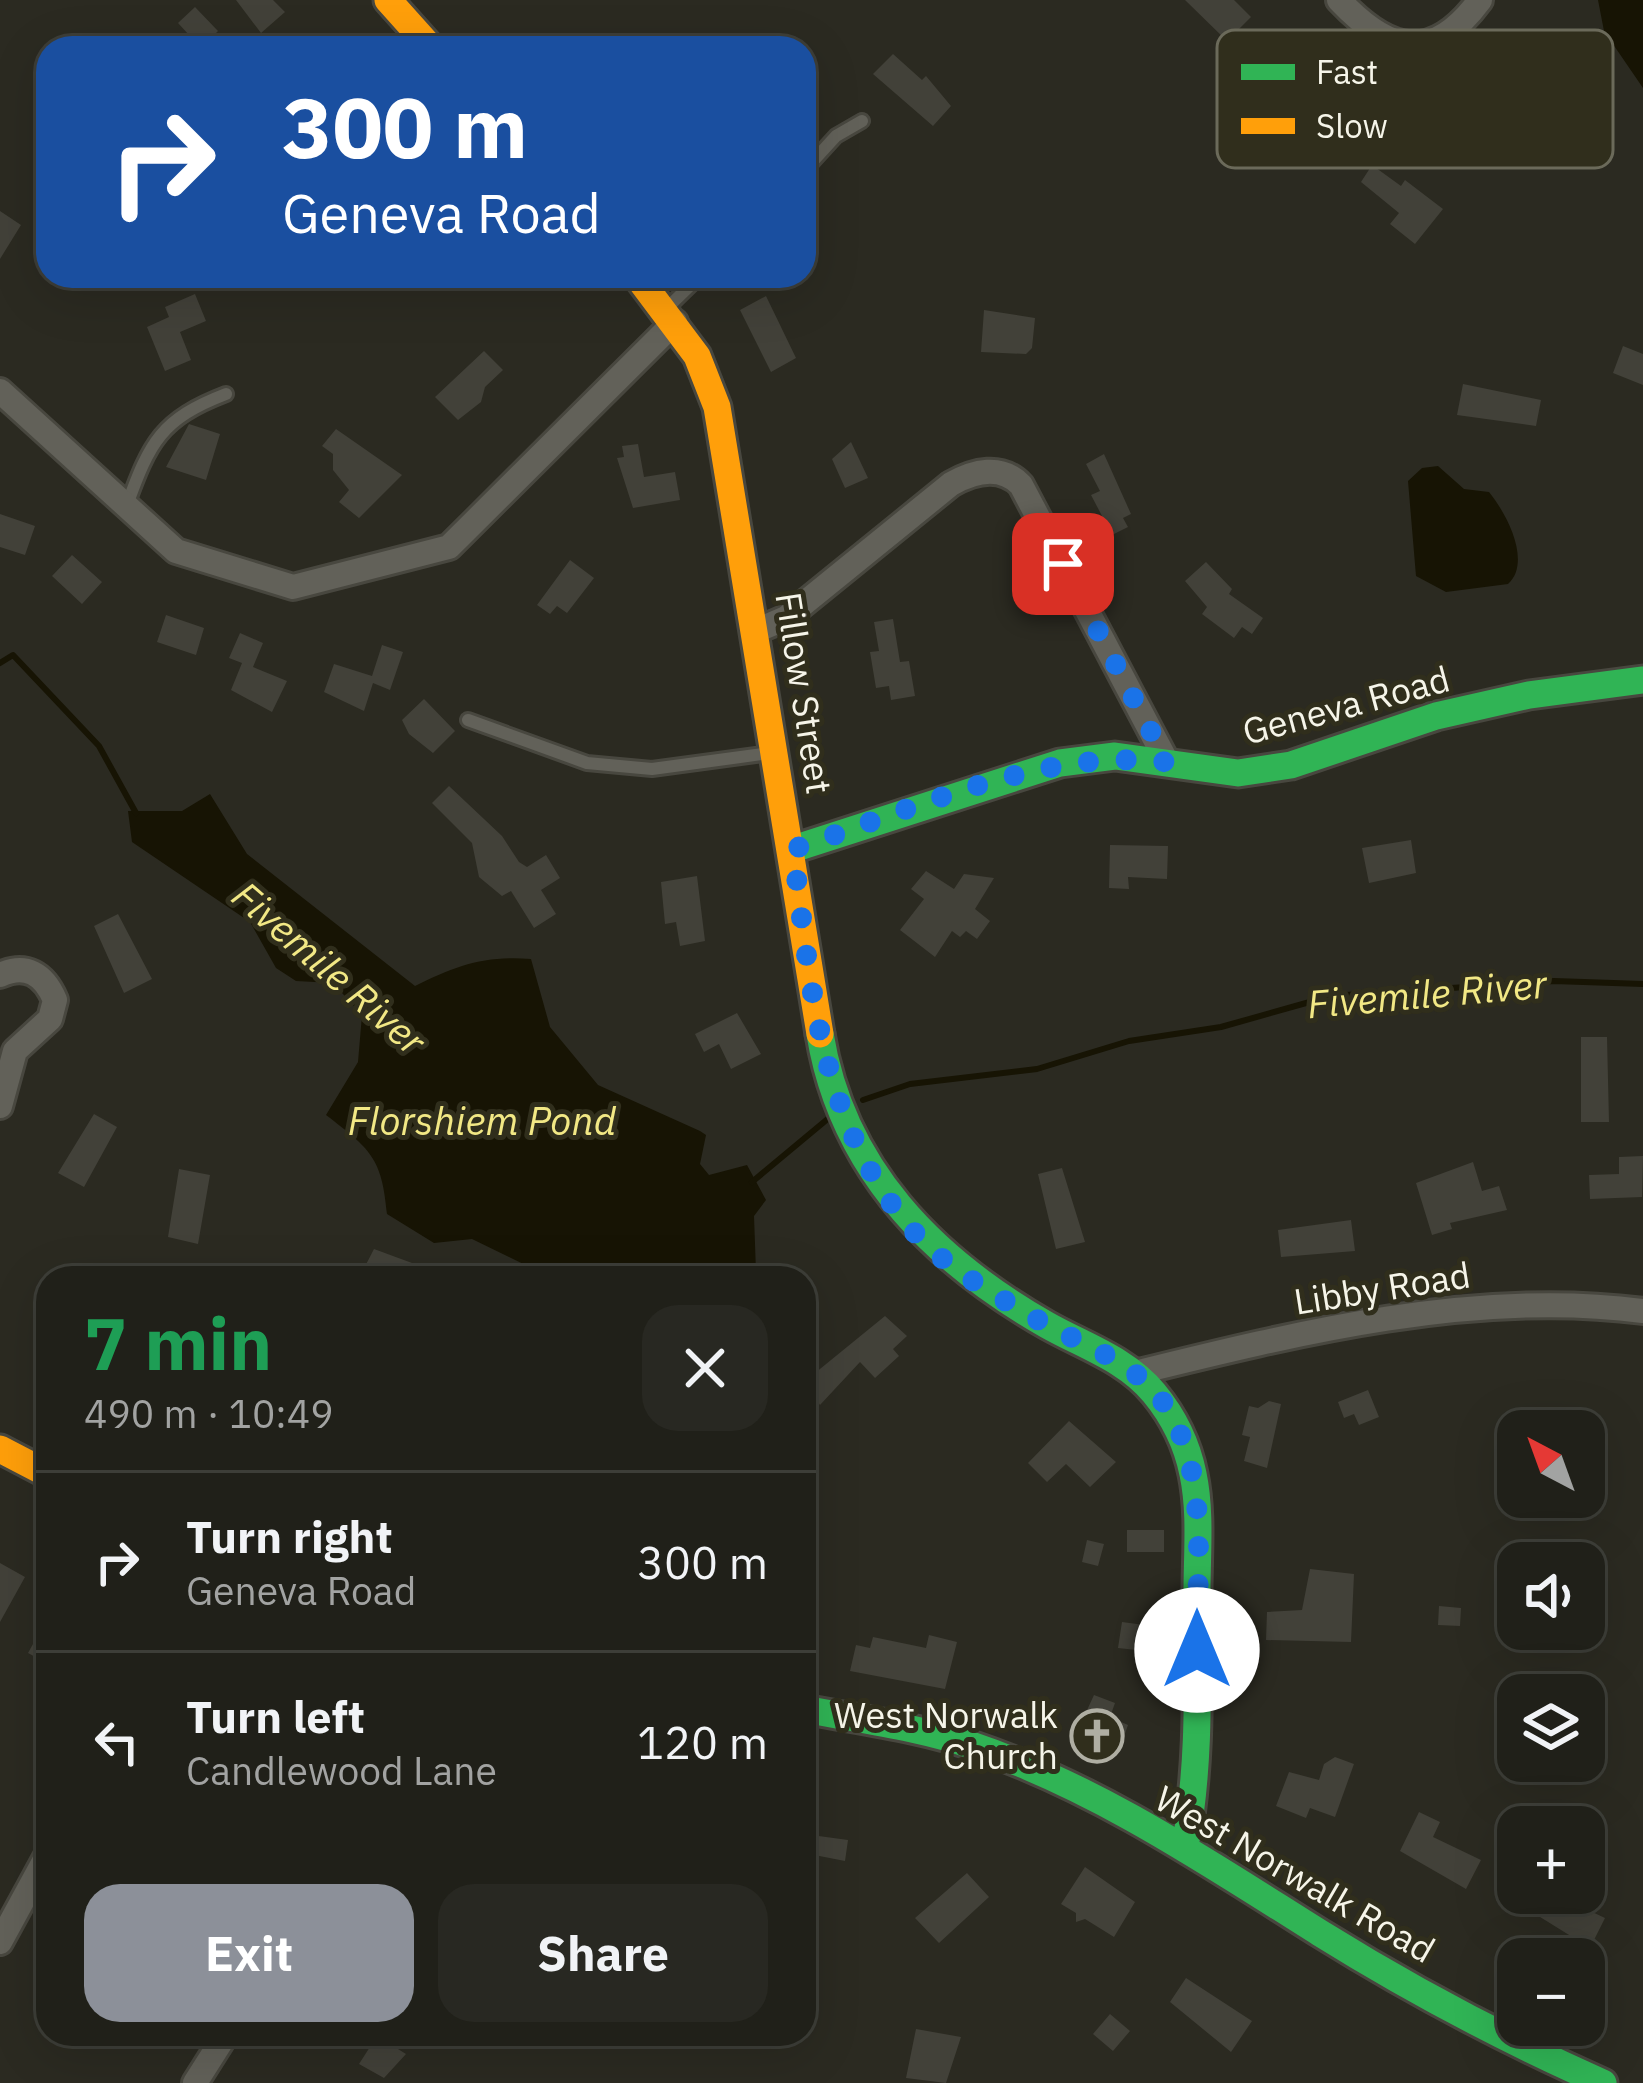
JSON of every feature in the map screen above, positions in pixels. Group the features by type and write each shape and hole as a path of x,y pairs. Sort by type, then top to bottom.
{"main road":[{"path":"388,0 420,36"},
{"name":"Fillow Street","path":"647,288 697,356 717,407 758,630 826,1060 840,1112 870,1169 914,1232 958,1271 1135,1373 1165,1408 1193,1476 1196,1776 1185,1846"},
{"name":"Geneva Road","path":"793,849 1060,763 1115,756 1238,773 1291,765 1436,716 1529,695 1643,680"},
{"path":"0,1449 36,1468"},
{"name":"West Norwalk Road","path":"816,1712 977,1747 1185,1846 1349,1950 1591,2080"}],"street":[{"path":"1339,0 1372,30"},
{"path":"1448,30 1480,0"},
{"path":"0,391 176,551 293,587 449,547 670,316"},
{"path":"758,630 786,618 951,484 978,472 1005,473 1021,485 1167,762"},
{"path":"0,975 20,968 36,974 55,1000 50,1019 8,1044 0,1106"},
{"name":"Libby Road","path":"1135,1373 1334,1329 1490,1308 1643,1311"},
{"path":"0,1942 36,1876"},
{"path":"195,2083 218,2046"}],"lane":[{"path":"816,158 836,136 862,122"},
{"path":"670,316 691,288"},
{"path":"127,506 156,437 193,407 226,394"},
{"path":"468,720 587,763 652,769 777,752"}],"water":[{"path":"1598,0 1643,0 1643,88 1613,44 1613,30 1604,30"},
{"path":"1438,466 1464,489 1489,492 1503,513 1518,563 1508,584 1446,592 1416,576 1408,481 1422,468"},
{"name":"Florshiem Pond","path":"210,794 247,854 415,986 471,964 531,959 550,1027 598,1085 706,1135 700,1164 709,1175 747,1165 766,1200 754,1216 756,1266 527,1266 472,1239 434,1243 387,1214 382,1179 371,1156 326,1115 358,1062 362,1015 333,983 296,981 276,968 250,922 132,842 128,811 182,811"}],"building":[{"path":"236,0 273,0 285,12 261,33"},
{"path":"1185,0 1234,0 1251,17 1238,30 1217,31"},
{"path":"195,7 218,31 213,36 190,36 178,23"},
{"path":"893,54 922,80 926,76 951,106 933,126 873,74"},
{"path":"1370,168 1376,168 1401,186 1405,180 1443,209 1415,244 1390,224 1399,213 1361,182"},
{"path":"0,211 21,225 0,259"},
{"path":"195,294 206,321 180,332 191,360 165,371 147,327 169,317 165,307"},
{"path":"766,296 796,358 771,372 740,310"},
{"path":"984,310 1035,318 1032,348 1026,354 981,352"},
{"path":"1623,346 1643,354 1643,385 1613,373"},
{"path":"484,351 503,370 485,387 481,402 458,420 435,397"},
{"path":"1463,384 1541,400 1536,426 1457,415"},
{"path":"189,424 220,434 206,480 166,467"},
{"path":"336,429 402,475 359,518 339,502 349,490 333,470 333,454 322,446"},
{"path":"851,442 868,478 845,488 832,459"},
{"path":"638,444 644,477 675,472 680,500 633,508 617,458 624,457 622,446"},
{"path":"1104,454 1131,514 1123,518 1128,527 1112,535 1091,495 1100,491 1086,464"},
{"path":"0,514 35,526 25,555 0,547"},
{"path":"72,555 102,582 82,604 52,576"},
{"path":"570,560 594,578 567,613 557,606 550,614 537,605"},
{"path":"1206,562 1232,589 1229,594 1263,618 1252,634 1242,627 1234,638 1202,614 1207,607 1185,581"},
{"path":"166,615 204,628 196,655 157,642"},
{"path":"893,619 900,662 909,661 915,696 891,700 889,686 876,688 870,652 879,651 874,622"},
{"path":"240,633 263,643 253,667 287,681 272,712 231,690 242,663 229,658"},
{"path":"382,645 403,652 390,690 373,683 364,711 324,692 334,664 372,676"},
{"path":"424,699 455,731 433,753 409,734 402,720"},
{"path":"449,786 502,836 519,862 527,867 546,855 560,878 541,890 556,914 534,928 511,891 502,896 479,877 472,843 432,803"},
{"path":"1411,840 1416,873 1369,883 1362,848"},
{"path":"1110,845 1168,846 1167,879 1128,877 1129,889 1109,888"},
{"path":"926,871 954,889 964,874 994,878 975,909 990,921 977,939 966,931 960,937 952,931 935,957 900,930 924,899 911,889"},
{"path":"697,876 705,941 680,946 676,922 665,924 661,882"},
{"path":"118,914 152,979 124,993 94,926"},
{"path":"737,1013 761,1054 731,1069 719,1044 704,1052 695,1034"},
{"path":"1581,1037 1607,1037 1609,1122 1581,1122"},
{"path":"94,1114 117,1127 84,1187 58,1173"},
{"path":"1643,1156 1642,1197 1590,1199 1589,1175 1619,1174 1619,1157"},
{"path":"1473,1162 1482,1191 1499,1186 1507,1210 1450,1223 1452,1229 1432,1235 1416,1183"},
{"path":"1062,1168 1085,1242 1056,1249 1038,1174"},
{"path":"179,1169 210,1175 198,1244 168,1237"},
{"path":"1351,1220 1355,1251 1281,1257 1278,1230"},
{"path":"374,1249 412,1263 410,1266 365,1266"},
{"path":"885,1316 907,1336 893,1349 899,1356 875,1378 860,1362 820,1405 816,1372"},
{"path":"1368,1390 1379,1417 1359,1425 1354,1414 1344,1418 1338,1402"},
{"path":"1269,1401 1281,1404 1267,1468 1244,1461 1250,1437 1242,1435 1249,1406 1258,1408"},
{"path":"1069,1421 1116,1462 1090,1487 1066,1464 1047,1482 1028,1463"},
{"path":"1127,1530 1164,1530 1164,1552 1127,1552"},
{"path":"1087,1540 1104,1544 1098,1566 1082,1562"},
{"path":"0,1563 25,1577 0,1622"},
{"path":"1310,1569 1354,1574 1351,1642 1266,1640 1267,1612 1302,1610"},
{"path":"1439,1606 1461,1608 1460,1626 1438,1625"},
{"path":"1122,1622 1167,1628 1164,1653 1118,1648"},
{"path":"929,1635 957,1642 945,1689 850,1671 856,1645 870,1648 873,1637 926,1648"},
{"path":"1094,1695 1115,1703 1110,1717 1128,1725 1120,1748 1076,1734"},
{"path":"1335,1757 1354,1764 1335,1817 1310,1808 1306,1818 1276,1806 1289,1772 1319,1780 1324,1764"},
{"path":"1419,1812 1440,1822 1433,1837 1481,1860 1466,1889 1400,1851"},
{"path":"816,1836 848,1840 845,1861 816,1855"},
{"path":"1085,1867 1135,1902 1114,1937 1085,1919 1076,1922 1076,1913 1061,1904"},
{"path":"967,1873 989,1897 939,1943 915,1918"},
{"path":"1535,1914 1605,1918 1595,1938 1574,1938"},
{"path":"1186,1978 1252,2021 1231,2052 1170,2002"},
{"path":"1110,2014 1130,2031 1113,2051 1093,2034"},
{"path":"916,2029 961,2037 946,2083 906,2078"},
{"path":"371,2046 393,2046 406,2054 384,2078 359,2064"}],"waterway":[{"name":"Fivemile River","path":"0,663 13,655 99,746 136,813"},
{"name":"Fivemile River","path":"863,1100 910,1084 1037,1069 1129,1041 1221,1027 1331,996 1554,981 1643,984"},
{"name":"Fivemile River","path":"752,1182 830,1117"}],"traffic: fast":[{"path":"793,849 1060,763 1115,756 1238,773 1291,765 1436,716 1529,695 1643,680"},
{"path":"820,1034 831,1083 849,1127 899,1206 931,1240 1005,1299 1131,1371 1154,1393 1178,1431 1193,1474 1198,1518 1196,1751 1185,1846"},
{"path":"816,1711 953,1739 1065,1783 1152,1829 1424,1994 1603,2083"}],"traffic: slow":[{"path":"388,0 420,36"},
{"path":"646,288 697,356 717,407 820,1034"},
{"path":"0,1449 36,1468"}],"place":[{"name":"West Norwalk Church","path":"1097,1736"}],"route":[{"path":"1063,564 1167,762 1115,756 1060,763 793,849 822,1046 840,1112 870,1169 914,1232 935,1252 990,1293 1135,1373 1174,1424 1193,1476 1197,1650"}]}
